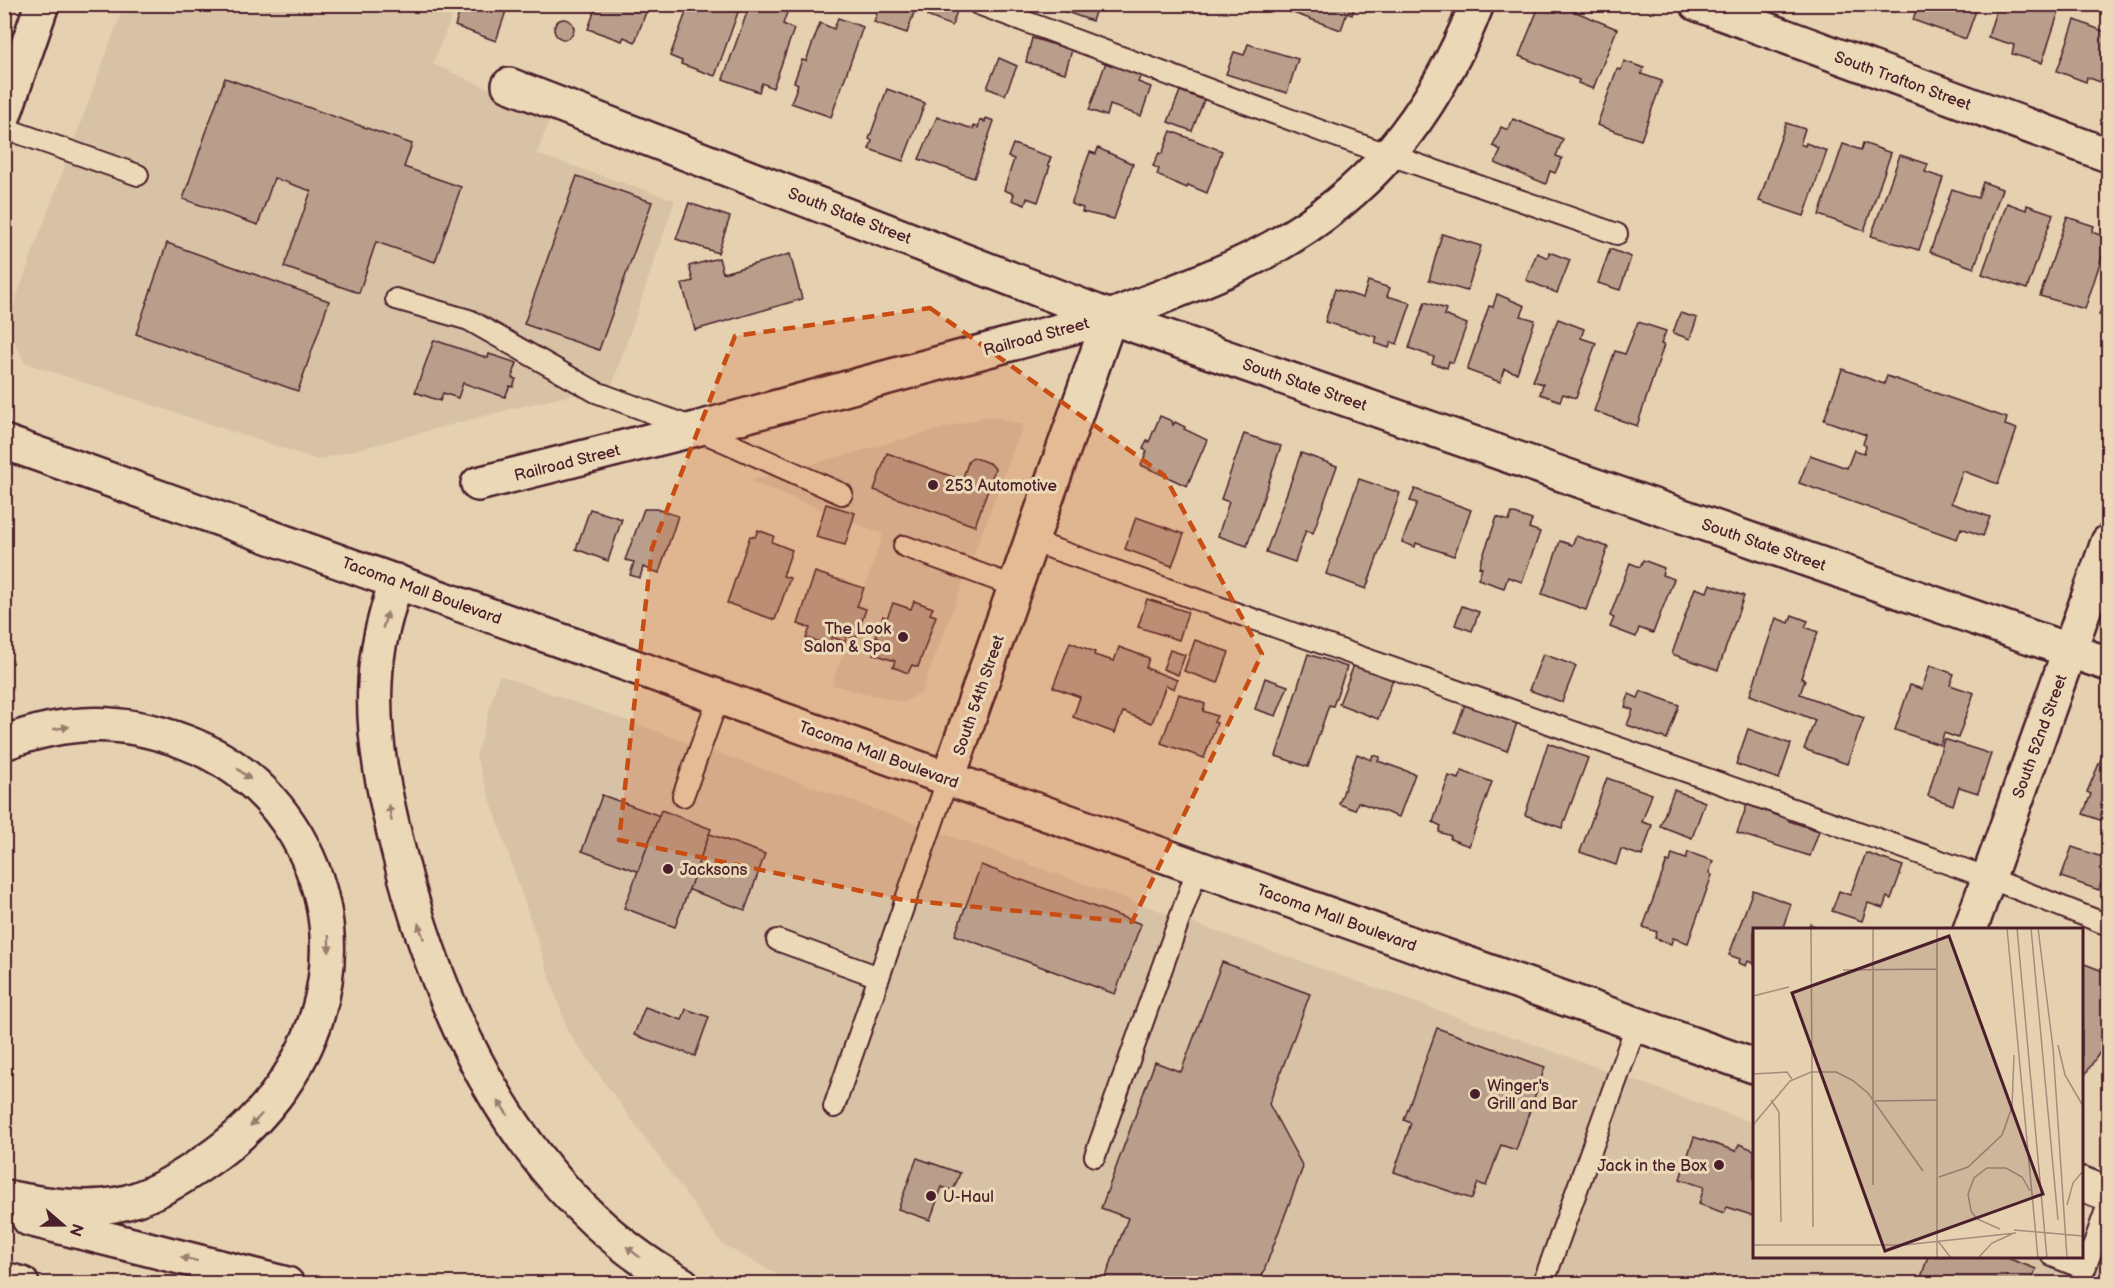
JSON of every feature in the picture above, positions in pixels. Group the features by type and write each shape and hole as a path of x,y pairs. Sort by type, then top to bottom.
{"main road":[{"path":"4,115 42,4"},
{"name":"Railroad Street","path":"477,484 696,429 1110,317 1226,270 1294,235 1353,190 1392,154 1424,111 1443,78 1461,45 1477,4"},
{"name":"South Trafton Street","path":"1697,4 2109,155"},
{"name":"South State Street","path":"509,85 1110,317 2109,664"},
{"name":"South 54th Street","path":"948,778 1110,317"},
{"name":"Tacoma Mall Boulevard","path":"4,442 1753,1065"},
{"name":"South 52nd Street","path":"1971,928 2109,542"},
{"path":"396,581 377,652 376,730 390,816 412,906 439,984 458,1029 491,1090 529,1147 580,1206 611,1234 641,1259 682,1284"},
{"path":"4,743 61,727 121,724 175,738 231,764 266,794 304,849 324,902 329,952 324,991 308,1041 282,1088 259,1118 225,1149 178,1180 120,1204 74,1207 4,1197"},
{"path":"2083,1184 2109,1194"},
{"path":"4,1212 287,1284"},
{"path":"4,1279 22,1284"}],"lane":[{"path":"978,4 1324,132 1617,234"},
{"path":"4,128 138,175"},
{"path":"396,299 469,320 596,392 696,429 842,494"},
{"path":"1031,541 1989,878 2109,925"},
{"path":"904,546 1016,587"},
{"path":"683,796 719,696"},
{"name":"South 54th Street","path":"834,1107 948,778"},
{"path":"1095,1156 1198,867"},
{"path":"777,940 879,977"},
{"path":"1543,1284 1637,1023"},
{"path":"2055,1258 2085,1269 2109,1204"}],"highlighted area":[{"path":"930,308 1164,475 1262,654 1132,922 904,900 619,840 652,548 735,336"}],"shaded area":[{"path":"124,5 456,5 433,64 551,116 537,154 675,200 612,386 511,409 318,460 25,363 6,325"},
{"path":"989,416 1023,425 921,693 903,702 832,685 883,534 749,481"},
{"path":"499,675 1753,1123 1753,1258 2083,1258 2083,1239 2108,1249 2108,1283 792,1283 722,1244 568,1032 476,757"}],"building":[{"path":"462,4 488,4 506,11 496,41 455,26"},
{"path":"597,4 649,4 635,42 624,37 622,41 588,29"},
{"path":"689,4 741,4 715,76 681,64 682,61 670,56"},
{"path":"750,4 790,4 783,24 794,29 773,88 762,83 759,92 723,79"},
{"path":"880,4 917,4 907,33 874,22"},
{"path":"931,4 957,11 952,26 927,16"},
{"path":"1060,4 1098,4 1092,21 1058,9"},
{"path":"1280,4 1356,4 1352,15 1347,13 1341,30 1279,8"},
{"path":"1540,4 1557,4 1617,29 1593,89 1578,83 1579,80 1519,56"},
{"path":"1875,4 1896,4 1894,12"},
{"path":"1918,4 1978,4 1966,39 1913,20"},
{"path":"1998,4 2038,4 2059,11 2042,63 2012,54 2014,45 1988,37"},
{"path":"838,18 863,27 831,117 791,103 798,84 794,82 802,60 806,61 820,23 834,29"},
{"path":"564,19 571,22 574,29 571,36 564,39 557,36 554,29 557,22"},
{"path":"2075,20 2108,33 2108,85 2087,77 2086,82 2057,71"},
{"path":"1032,38 1072,50 1065,73 1026,62"},
{"path":"1248,44 1298,59 1287,93 1226,74 1234,52 1244,55"},
{"path":"999,58 1017,66 1005,95 987,88"},
{"path":"1624,61 1644,68 1641,74 1662,81 1641,140 1597,125 1617,69 1621,70"},
{"path":"1106,62 1141,75 1138,82 1151,87 1141,116 1110,105 1107,116 1089,110"},
{"path":"225,78 412,144 404,167 461,187 435,262 376,242 359,293 284,267 311,191 274,178 258,225 183,199"},
{"path":"887,89 925,103 903,161 869,149 872,141 869,139"},
{"path":"1180,91 1204,100 1192,131 1168,122"},
{"path":"937,117 973,129 974,126 978,128 980,120 985,122 986,118 994,121 974,178 919,159"},
{"path":"1513,119 1563,139 1556,156 1562,158 1555,173 1550,171 1546,184 1495,163 1501,150 1493,146 1501,127 1508,130"},
{"path":"1786,123 1805,129 1800,144 1805,146 1806,143 1827,151 1804,216 1759,201"},
{"path":"1171,131 1222,151 1207,193 1188,185 1187,188 1157,175 1159,169 1153,166 1159,153 1162,154"},
{"path":"1863,143 1891,153 1864,231 1819,215 1843,144 1861,150"},
{"path":"1013,144 1051,157 1038,202 1027,198 1025,205 1012,200 1014,194 1004,190 1014,159 1008,157"},
{"path":"1098,148 1133,164 1114,219 1082,212 1083,208 1071,204 1090,152 1096,154"},
{"path":"1900,155 1928,164 1925,172 1943,178 1919,250 1871,236"},
{"path":"577,176 652,202 599,350 524,324"},
{"path":"1983,182 2002,189 1974,268 1930,252 1952,189 1978,198"},
{"path":"689,203 730,217 718,253 676,239"},
{"path":"2007,203 2026,210 2027,205 2053,214 2027,289 1982,274"},
{"path":"2067,217 2094,226 2092,232 2108,238 2085,309 2040,296"},
{"path":"1442,234 1481,246 1467,291 1429,280"},
{"path":"167,243 329,301 298,391 136,334"},
{"path":"1610,249 1631,257 1620,290 1598,283"},
{"path":"1549,252 1570,260 1557,293 1526,280 1537,253 1548,258"},
{"path":"790,254 802,299 695,330 682,284 693,281 689,266 719,258 723,273"},
{"path":"1368,281 1390,288 1387,296 1411,303 1397,344 1391,342 1389,348 1375,343 1377,337 1325,322 1335,289 1363,298"},
{"path":"2108,287 2108,318 2099,315"},
{"path":"1497,294 1525,306 1521,316 1535,320 1517,373 1504,369 1500,382 1467,370 1489,306 1493,307"},
{"path":"1425,302 1446,309 1444,315 1467,324 1453,363 1449,361 1447,368 1432,363 1434,357 1409,348"},
{"path":"1680,313 1697,318 1690,339 1673,333"},
{"path":"1558,319 1584,329 1581,338 1596,343 1576,398 1563,394 1560,401 1540,394 1543,384 1533,381"},
{"path":"1638,322 1666,331 1661,344 1664,345 1637,426 1594,411 1615,351 1625,354"},
{"path":"434,340 488,358 489,354 517,363 512,378 516,379 513,387 510,386 505,397 463,383 458,398 443,393 440,401 415,392"},
{"path":"1842,369 1884,384 1887,376 2007,418 2005,425 2017,429 1998,484 1963,471 1951,503 1990,517 1983,536 1961,528 1957,539 1799,483 1810,455 1847,468 1854,450 1864,453 1866,446 1863,444 1866,435 1824,420"},
{"path":"1160,416 1172,421 1173,425 1175,422 1207,440 1187,486 1141,465 1147,451 1143,449 1147,440 1149,442"},
{"path":"1244,434 1281,446 1247,546 1218,536 1229,502 1221,499"},
{"name":"253 Automotive","path":"887,453 962,480 969,460 973,457 991,464 995,469 975,526 874,490"},
{"path":"1301,453 1337,466 1313,533 1306,530 1295,562 1266,552"},
{"path":"1359,479 1400,493 1366,589 1326,574"},
{"path":"1415,489 1471,510 1454,556 1416,543 1415,547 1402,542 1417,503 1410,501"},
{"path":"826,504 855,513 845,545 816,537"},
{"path":"590,509 622,519 608,561 576,549"},
{"path":"644,509 656,509 678,516 659,573 643,567 640,578 630,575 634,562 625,560"},
{"path":"1512,513 1532,520 1529,528 1540,532 1522,582 1508,577 1504,588 1478,579 1482,568 1479,567 1497,517 1509,521"},
{"path":"1136,517 1184,534 1172,566 1125,549"},
{"path":"758,530 774,536 772,542 792,550 783,576 790,578 775,620 727,603 750,536 755,537"},
{"path":"1576,536 1608,547 1586,610 1542,594 1560,541 1572,545"},
{"path":"1643,560 1664,568 1662,575 1674,579 1653,633 1639,628 1636,637 1610,627 1614,618 1610,616 1630,563 1640,567"},
{"path":"815,572 864,588 857,606 866,609 856,638 847,636 845,642 832,637 829,645 806,638 810,628 798,624"},
{"path":"1710,584 1744,596 1718,670 1672,654 1695,588 1707,592"},
{"path":"1147,599 1188,612 1179,640 1138,627"},
{"name":"The Look Salon & Spa","path":"914,601 933,608 930,614 936,616 918,667 912,665 908,673 893,667 895,661 874,654 880,638 876,636 883,616 887,618 893,603 911,609"},
{"path":"1462,606 1479,612 1472,631 1455,625"},
{"path":"1792,615 1808,621 1805,627 1818,632 1801,678 1805,680 1800,694 1864,718 1847,764 1804,749 1815,720 1750,695 1776,618 1789,623"},
{"path":"1195,640 1229,652 1218,683 1184,671"},
{"path":"1070,642 1095,652 1094,655 1114,661 1119,647 1149,658 1146,668 1177,680 1174,689 1166,685 1152,723 1123,712 1115,733 1073,717 1080,697 1053,687"},
{"path":"1170,650 1185,655 1178,675 1163,669"},
{"path":"1308,654 1347,667 1333,706 1329,705 1308,767 1276,756"},
{"path":"1543,654 1576,666 1562,702 1529,690"},
{"path":"1354,665 1393,679 1378,719 1339,704"},
{"path":"1930,665 1954,674 1950,685 1974,693 1958,738 1944,733 1940,745 1895,730 1910,685 1922,689"},
{"path":"1265,678 1288,686 1276,716 1255,709"},
{"path":"1641,691 1679,705 1667,739 1627,725 1633,710 1625,707 1629,694 1638,698"},
{"path":"1179,694 1205,704 1203,711 1217,716 1214,722 1217,723 1204,758 1161,743"},
{"path":"1465,704 1517,723 1507,751 1455,732"},
{"path":"1748,729 1791,744 1779,779 1736,764"},
{"path":"1944,739 1991,754 1978,793 1959,787 1953,805 1928,796"},
{"path":"1548,743 1588,758 1562,828 1525,815"},
{"path":"2106,747 2108,748 2108,823 2083,814 2091,794 2087,792"},
{"path":"1357,754 1371,760 1373,755 1380,757 1378,761 1415,774 1399,817 1358,802 1355,810 1339,804"},
{"path":"1462,771 1492,782 1469,846 1439,832 1441,826 1433,822 1449,776 1459,779"},
{"path":"1607,778 1652,794 1642,822 1652,825 1642,856 1621,849 1616,865 1580,852"},
{"path":"1674,790 1705,802 1692,838 1660,826"},
{"path":"602,795 765,854 745,910 582,851"},
{"path":"1748,802 1791,816 1789,821 1819,831 1810,856 1737,833"},
{"name":"Jacksons","path":"661,810 711,829 675,927 624,908"},
{"path":"2072,847 2108,859 2099,890 2061,877"},
{"path":"1688,852 1713,861 1709,873 1712,875 1688,943 1673,938 1671,944 1655,938 1657,932 1643,927 1667,861 1670,862 1672,854 1686,859"},
{"path":"1866,853 1903,866 1891,899 1887,897 1883,908 1868,903 1862,921 1832,911 1839,891 1850,895"},
{"path":"981,865 1141,924 1115,994 955,935"},
{"path":"1753,890 1791,904 1783,928 1753,928 1753,964 1748,961 1746,966 1739,963 1740,959 1729,955"},
{"path":"1222,962 1310,994 1269,1104 1303,1167 1259,1284 1103,1284 1128,1218 1101,1208 1155,1062 1181,1072"},
{"path":"2083,963 2108,973 2106,979 2108,980 2108,1040 2083,1078"},
{"path":"645,1007 682,1020 686,1009 709,1017 695,1056 634,1035"},
{"name":"Winger's Grill and Bar","path":"1437,1028 1545,1067 1516,1150 1501,1145 1486,1186 1478,1183 1472,1199 1394,1172 1411,1123 1404,1120"},
{"name":"Jack in the Box","path":"1694,1137 1736,1151 1739,1144 1753,1150 1753,1216 1727,1207 1724,1213 1699,1204 1704,1187 1680,1179"},
{"path":"917,1158 960,1173 953,1191 942,1187 930,1220 898,1209"},
{"path":"1927,1258 2007,1258 2036,1269 2030,1284 1919,1284"}],"place":[{"name":"253 Automotive","path":"933,485"},
{"name":"The Look Salon & Spa","path":"903,637"},
{"name":"Jacksons","path":"668,869"},
{"name":"Winger's Grill and Bar","path":"1475,1094"},
{"name":"Jack in the Box","path":"1719,1165"},
{"name":"U-Haul","path":"931,1196"}]}
